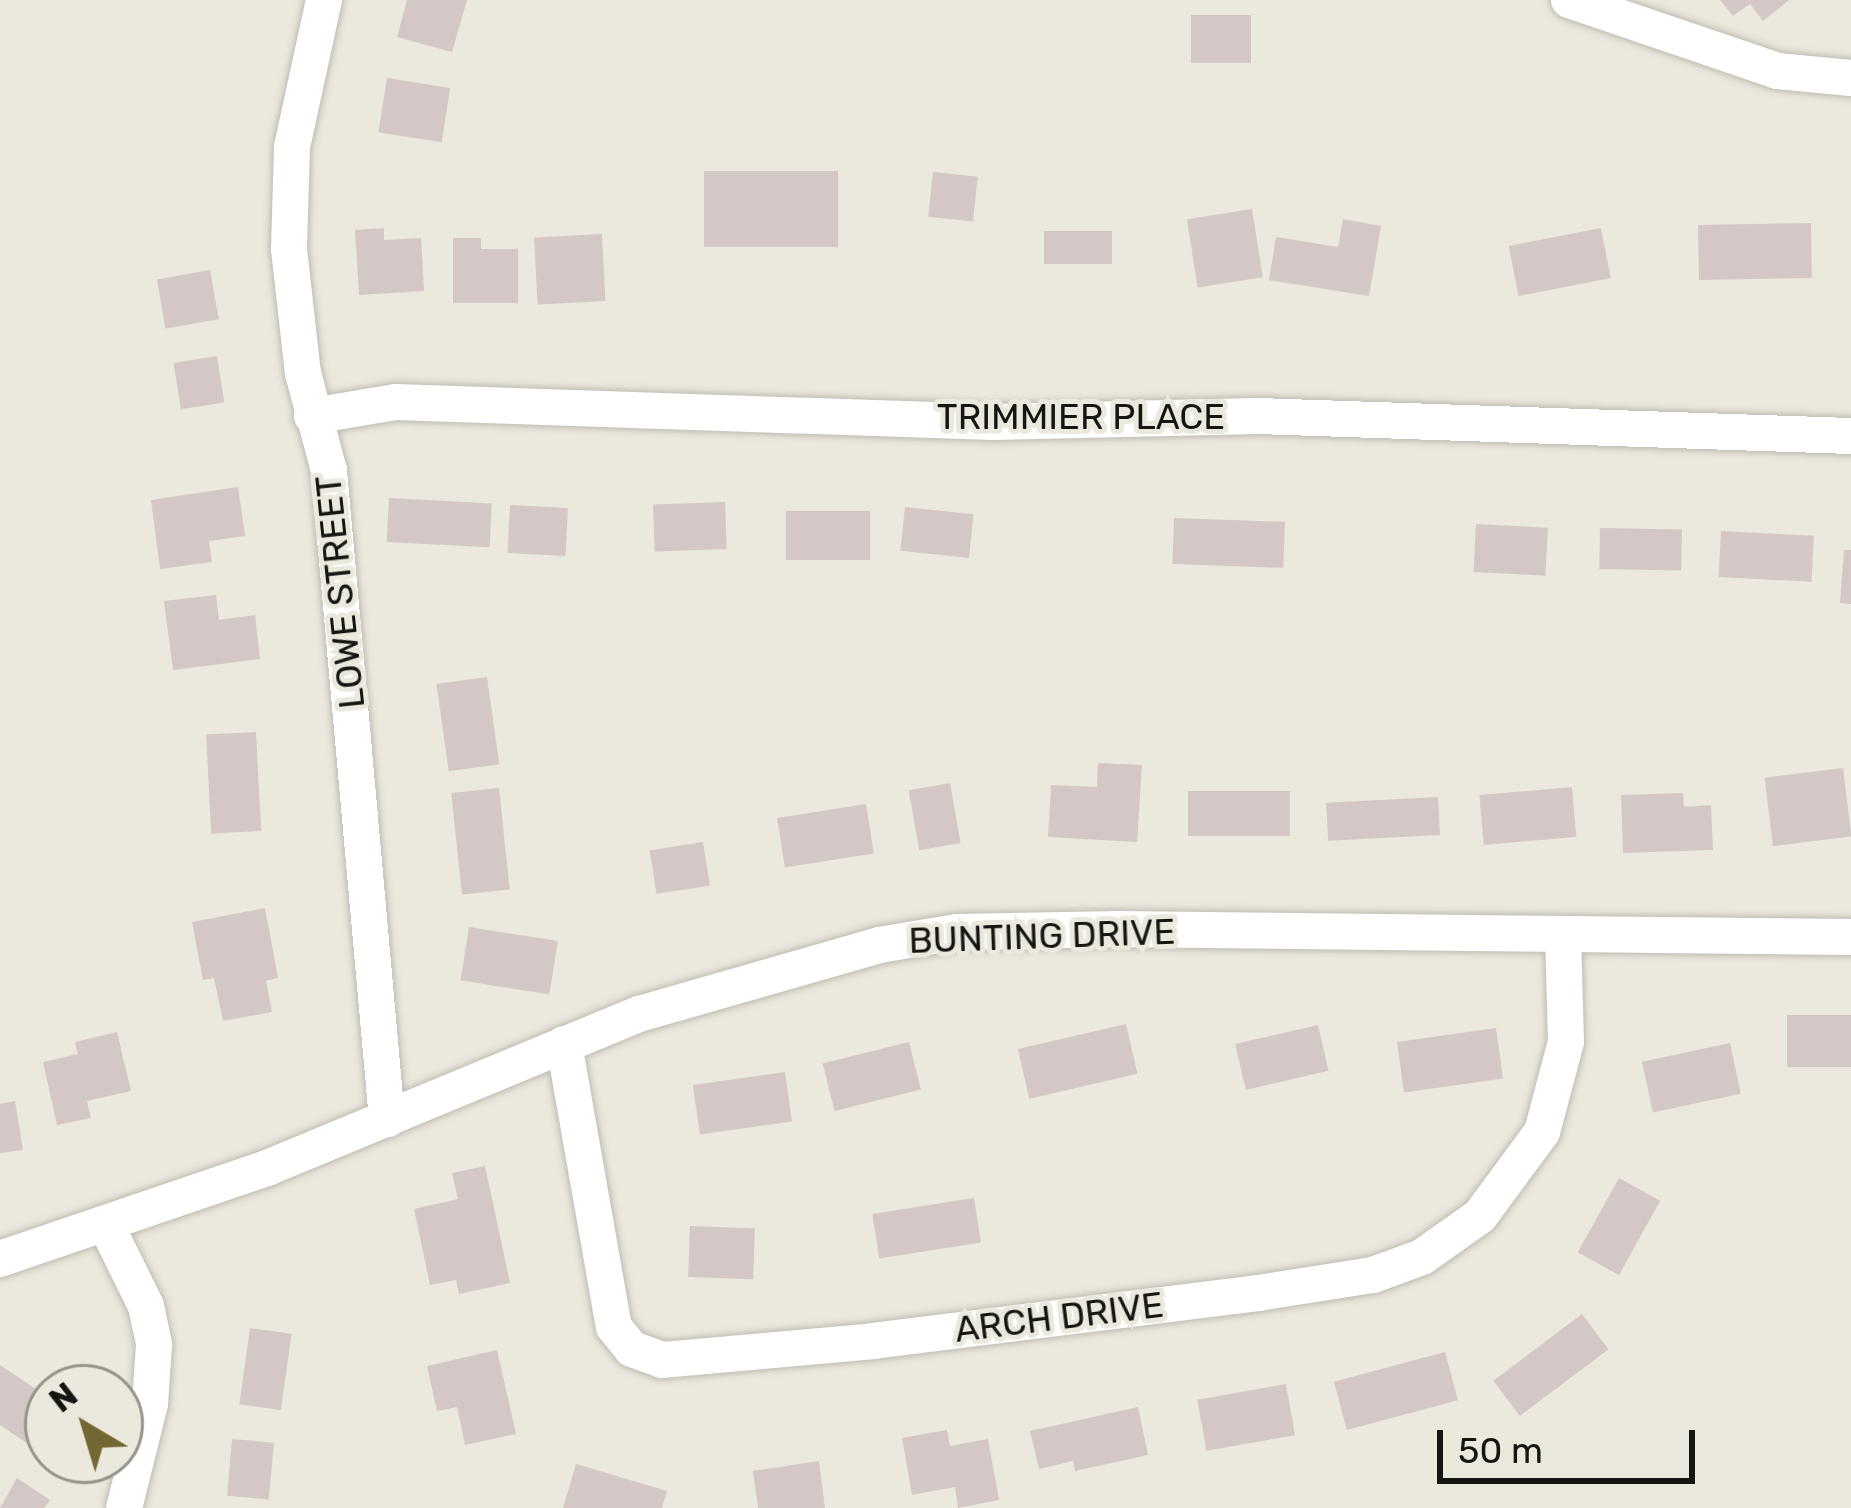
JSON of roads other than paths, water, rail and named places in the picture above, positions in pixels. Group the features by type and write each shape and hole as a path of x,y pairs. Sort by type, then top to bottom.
{"street":[{"name":"LOWE STREET","path":"324,0 289,198 312,416 329,471 387,1119"},
{"path":"1569,0 1777,70 1851,78"},
{"name":"TRIMMIER PLACE","path":"312,416 396,402 993,422 1257,416 1851,436"},
{"name":"BUNTING DRIVE","path":"0,1258 106,1225 387,1119 564,1044 778,969 957,932 1851,938"},
{"name":"ARCH DRIVE","path":"564,1044 614,1327 632,1349 662,1360 873,1341 1258,1293 1373,1275 1422,1257 1480,1216 1542,1132 1566,1042 1563,935"},
{"path":"106,1225 146,1306 154,1345 150,1404 124,1508"}]}
